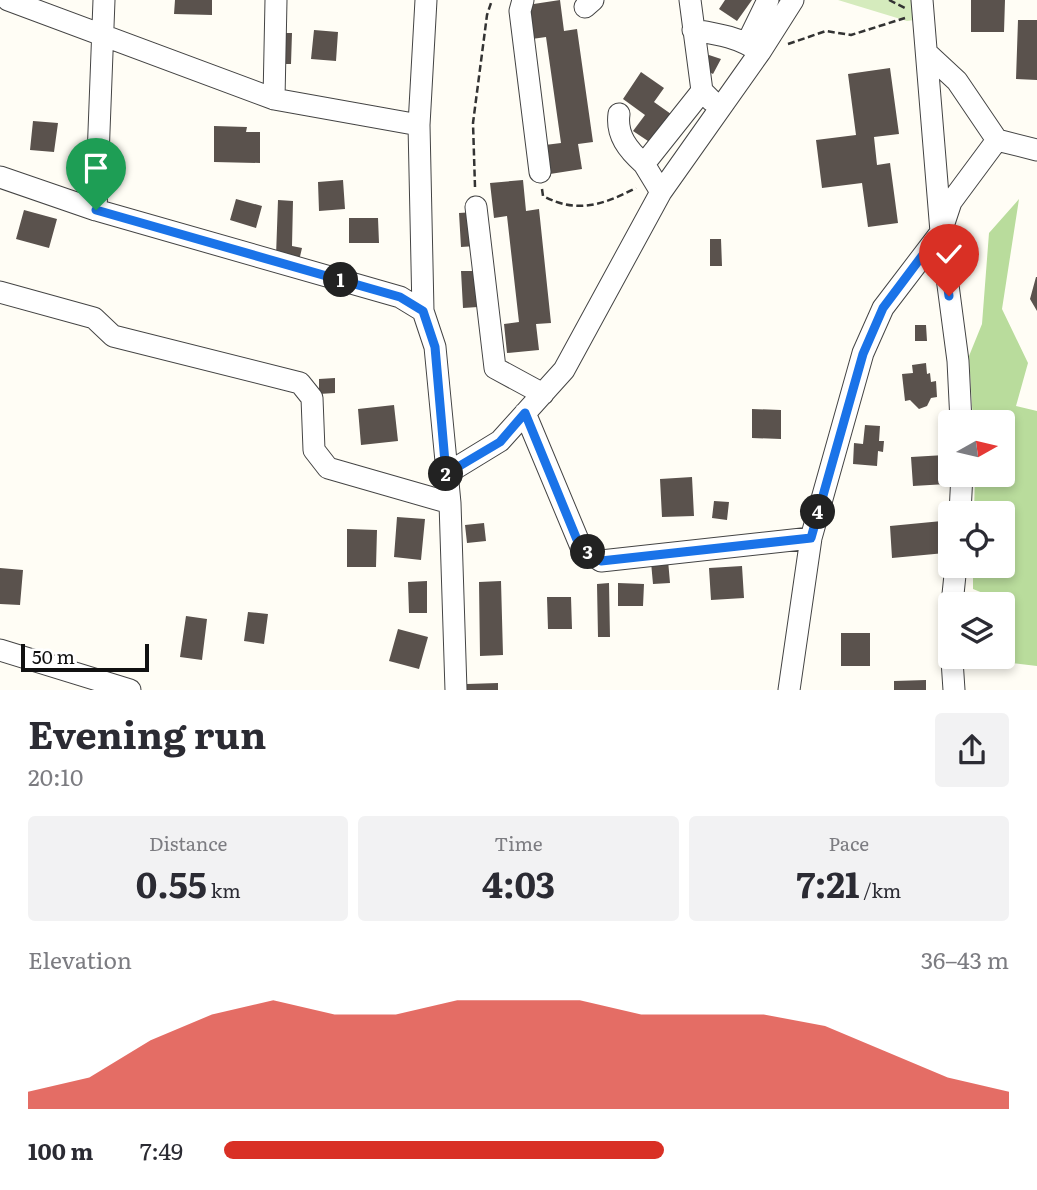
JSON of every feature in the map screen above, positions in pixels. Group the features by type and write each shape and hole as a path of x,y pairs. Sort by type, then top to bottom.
{"street":[{"path":"8,0 274,99 419,125"},
{"path":"96,210 104,0"},
{"path":"274,99 276,0"},
{"path":"426,0 419,125 423,311 435,347 450,503 456,690"},
{"path":"523,0 520,11 540,172"},
{"path":"446,474 500,442 564,370 652,179 702,91 690,0"},
{"path":"652,179 720,107 758,47 780,2"},
{"path":"918,6 929,55 940,232 958,361 960,410"},
{"path":"693,30 726,35 758,47"},
{"path":"929,55 957,81 997,140 1037,150"},
{"path":"702,91 720,107"},
{"path":"619,114 617,125 628,150 652,179"},
{"path":"789,690 811,538 868,342 883,308 940,232 951,202 997,140"},
{"path":"0,177 96,210 400,297 423,311"},
{"path":"476,207 495,368 543,394"},
{"path":"0,292 94,318 113,336 300,383 312,398 314,450 328,467 450,503"},
{"path":"525,413 580,547 601,561 811,538"},
{"path":"0,650 130,690"},
{"path":"953,669 954,690"}],"path":[{"path":"476,207 472,123 487,15 492,0"},
{"path":"758,47 776,49 827,31 851,35 899,22 918,6"},
{"path":"540,172 544,196 563,206 606,204 652,179"}],"green space":[{"path":"838,0 914,0 915,20 907,21"},
{"path":"1019,199 1002,309 1028,363 1016,406 1037,411 1037,666 1015,663 1015,592 980,592 973,589 973,578 1015,578 1015,501 974,501 975,487 1015,487 1015,410 972,410 969,356 982,324 989,233"}],"building":[{"path":"175,0 212,0 212,15 174,14"},
{"path":"560,0 564,31 577,29 593,142 578,144 582,169 550,174 545,145 561,143 546,37 532,39 527,5"},
{"path":"725,0 752,0 737,21 719,9"},
{"path":"971,0 1005,0 1004,32 971,32"},
{"path":"1018,20 1037,20 1037,80 1016,79"},
{"path":"314,30 338,32 336,61 311,59"},
{"path":"281,33 292,33 291,64 280,64"},
{"path":"709,55 721,59 713,74 703,69"},
{"path":"890,68 899,134 874,137 877,165 890,163 898,223 868,227 862,183 822,188 816,140 856,135 848,74"},
{"path":"641,72 664,88 654,102 671,114 651,143 633,131 645,115 623,99"},
{"path":"33,121 58,123 54,152 30,150"},
{"path":"214,126 247,127 246,132 260,132 260,163 214,162"},
{"path":"343,180 345,209 319,211 318,182"},
{"path":"523,180 526,211 539,209 551,323 536,324 539,350 507,353 504,324 519,322 507,216 494,218 490,183"},
{"path":"236,199 262,206 256,228 230,220"},
{"path":"278,200 293,201 292,246 302,248 299,261 276,256"},
{"path":"24,210 57,219 49,248 16,239"},
{"path":"474,212 476,246 461,247 459,213"},
{"path":"349,218 378,218 379,243 349,243"},
{"path":"710,239 721,239 722,266 710,266"},
{"path":"461,271 476,271 478,307 463,308"},
{"path":"1037,277 1037,311 1030,299"},
{"path":"915,325 926,325 927,341 915,341"},
{"path":"926,363 931,382 936,381 937,397 931,398 927,406 919,409 910,400 905,401 902,374 913,373 912,365"},
{"path":"335,378 335,393 319,394 319,379"},
{"path":"394,405 398,441 361,445 358,409"},
{"path":"752,409 781,410 781,439 752,438"},
{"path":"865,425 880,426 879,441 884,441 883,452 878,451 877,466 853,464 854,443 863,444"},
{"path":"938,455 938,485 913,486 911,457"},
{"path":"692,477 694,516 662,517 660,479"},
{"path":"714,501 729,502 727,520 712,518"},
{"path":"397,517 425,519 421,560 394,557"},
{"path":"938,521 938,554 892,558 890,526"},
{"path":"484,523 486,541 467,543 465,525"},
{"path":"347,529 377,530 376,567 347,567"},
{"path":"668,560 670,583 653,584 651,562"},
{"path":"742,566 744,598 711,600 709,568"},
{"path":"0,568 23,570 20,605 0,604"},
{"path":"427,581 427,613 409,613 408,582"},
{"path":"501,581 503,655 480,656 479,582"},
{"path":"609,583 610,637 598,637 597,584"},
{"path":"618,583 644,584 643,606 618,606"},
{"path":"547,597 571,597 572,629 548,629"},
{"path":"248,612 268,614 264,644 244,641"},
{"path":"186,616 207,619 202,660 180,657"},
{"path":"398,629 428,637 419,669 389,661"},
{"path":"841,633 870,633 870,666 841,666"},
{"path":"926,680 926,690 894,690 894,681"},
{"path":"498,683 498,690 467,690 467,684"}],"route":[{"path":"96,210 400,297 423,311 435,347 446,474 500,442 525,413 580,547 601,561 811,538 863,354 883,308 940,232 949,296"}]}
